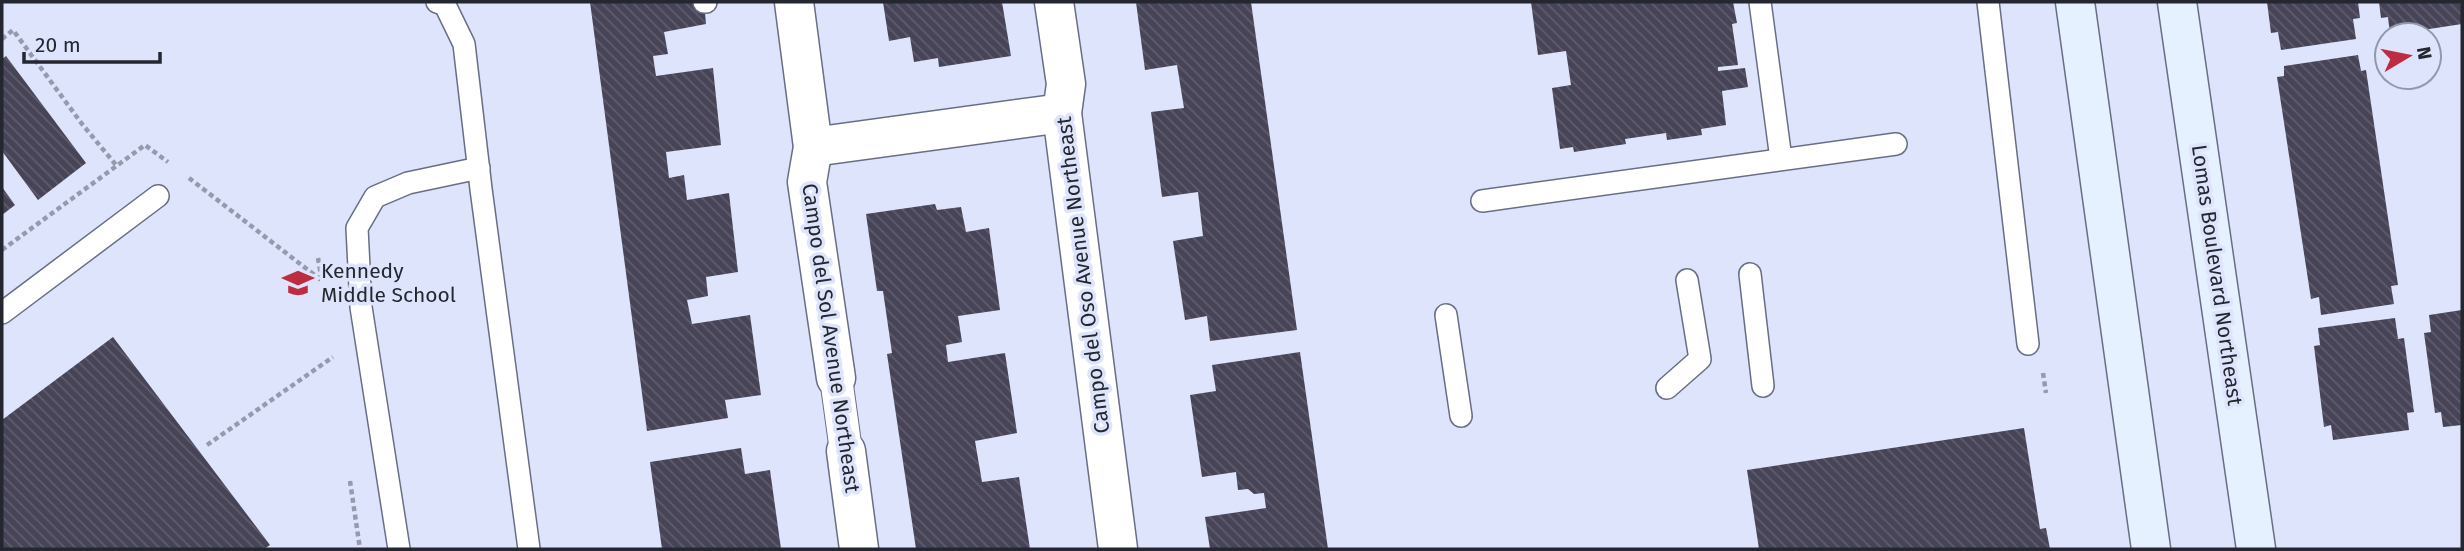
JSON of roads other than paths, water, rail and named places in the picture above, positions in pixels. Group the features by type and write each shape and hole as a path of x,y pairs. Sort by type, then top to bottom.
{"main road":[{"path":"2075,2 2151,549"},
{"name":"Lomas Boulevard Northeast","path":"2177,2 2256,549"}],"street":[{"name":"Campo del Sol Avenue Northeast","path":"794,2 813,146 807,182 859,549"},
{"name":"Campo del Oso Avenue Northeast","path":"1054,2 1066,84 1062,113 1118,549"},
{"path":"813,146 1062,113"}],"lane":[{"path":"437,2 445,5 464,44 529,549"},
{"path":"1760,2 1781,159"},
{"path":"1988,2 2028,344"},
{"path":"1482,201 1896,144"},
{"path":"399,549 361,307 357,228 375,197 408,183 479,168"},
{"path":"2,313 158,196"},
{"path":"1750,274 1763,386"},
{"path":"1667,388 1700,359 1687,280"},
{"path":"1446,315 1461,416"}],"place":[{"name":"Kennedy Middle School","path":"298,283"}]}
